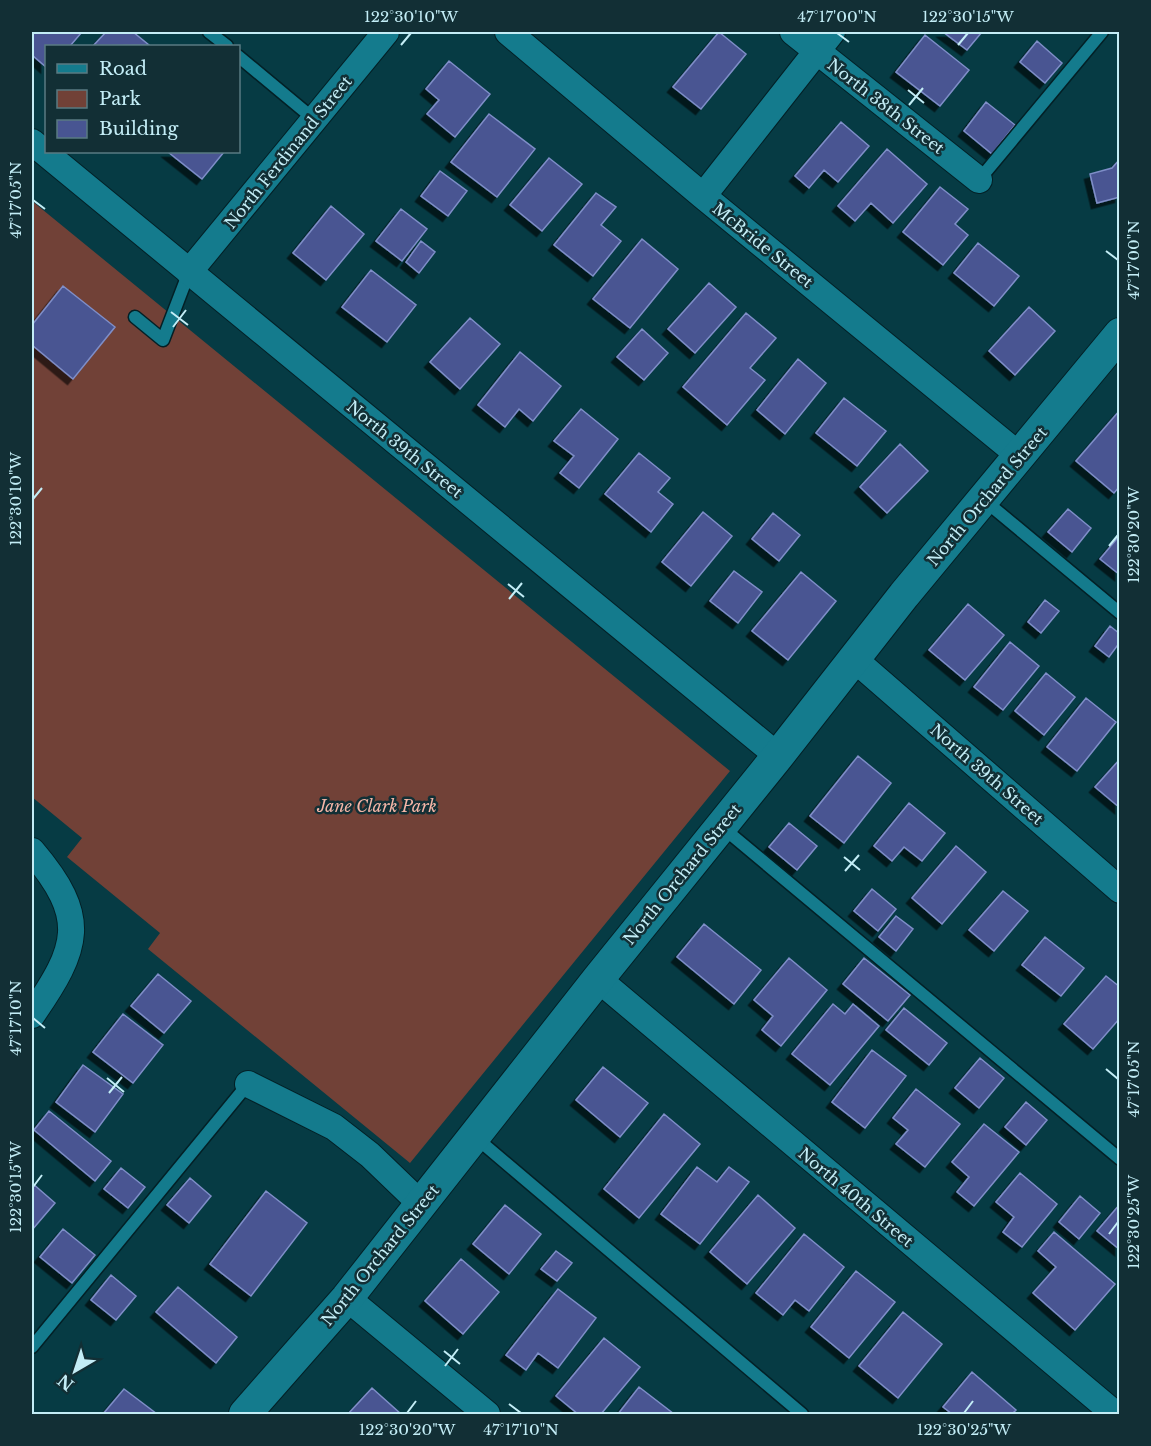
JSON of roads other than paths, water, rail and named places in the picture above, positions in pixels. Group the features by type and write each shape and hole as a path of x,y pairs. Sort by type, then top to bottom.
{"street":[{"name":"North Ferdinand Street","path":"189,272 386,32"},
{"name":"McBride Street","path":"508,32 703,196 1020,456"},
{"name":"North 38th Street","path":"793,32 824,41 980,180"},
{"path":"703,196 824,41"},
{"name":"North 39th Street","path":"32,142 45,153"},
{"name":"North 39th Street","path":"45,153 778,756"},
{"name":"North Orchard Street","path":"245,1414 347,1298 597,979 1119,334"},
{"name":"North 39th Street","path":"854,659 1119,890"},
{"path":"32,851 56,883 64,899 70,916 71,941 63,965 32,1016"},
{"name":"North 40th Street","path":"597,979 1111,1408"},
{"path":"248,1084 334,1126 370,1155 421,1204"},
{"path":"347,1298 488,1414"}],"lane":[{"path":"209,32 226,45"},
{"path":"980,180 1102,32"},
{"path":"240,58 315,120"},
{"path":"135,317 163,340 189,272"},
{"path":"983,500 1119,613"},
{"path":"721,827 1119,1159"},
{"path":"32,1347 248,1084"},
{"path":"474,1136 802,1414"}],"park label":[{"name":"Jane Clark Park","path":"377,806"}]}
